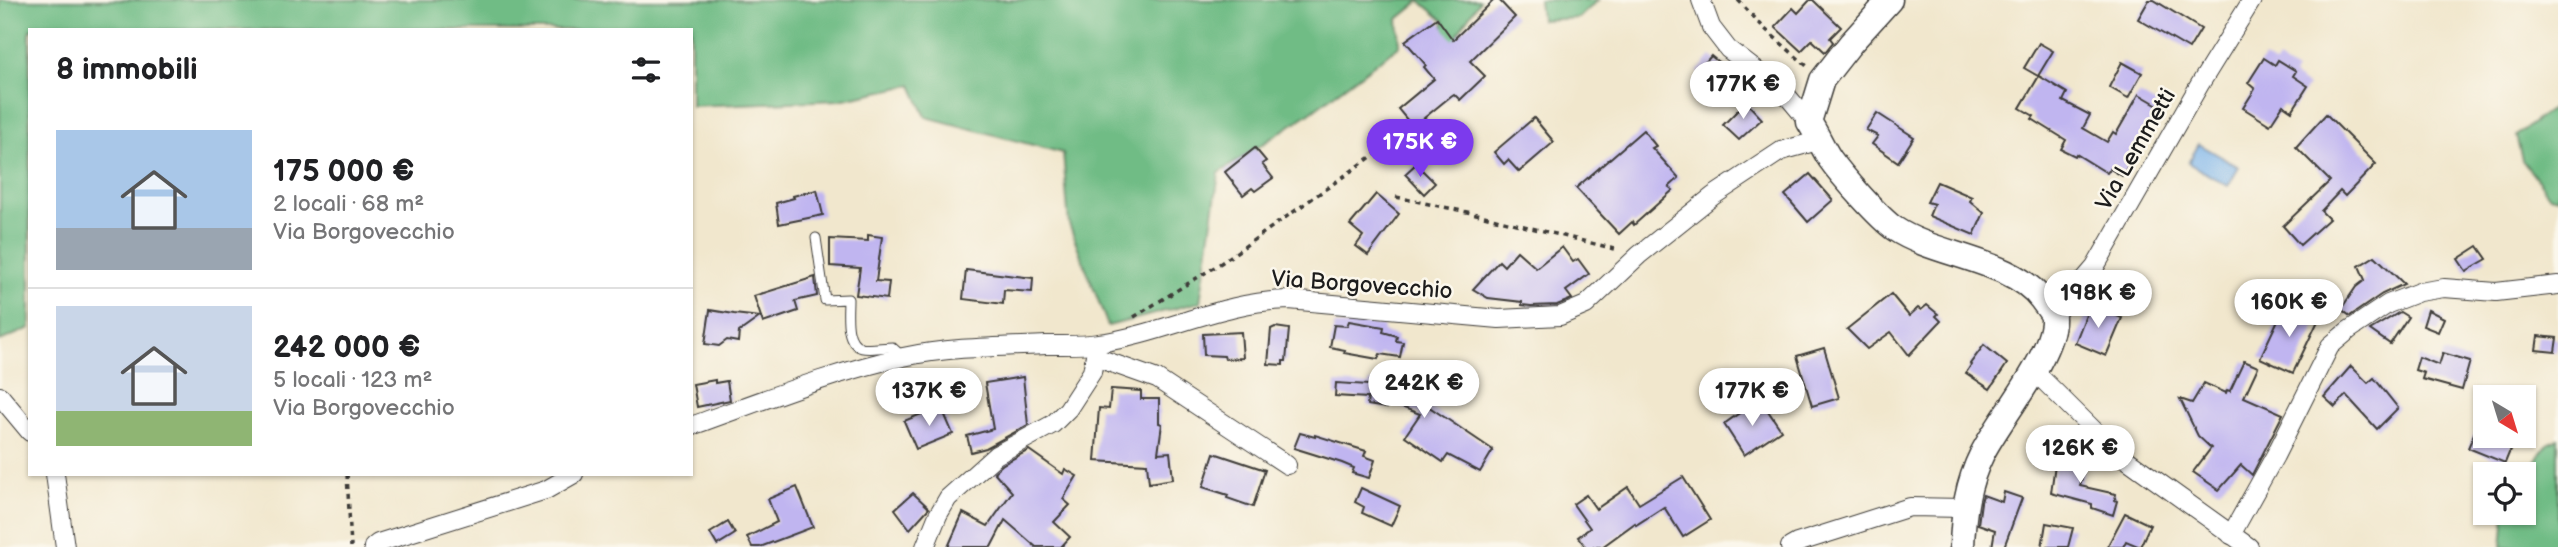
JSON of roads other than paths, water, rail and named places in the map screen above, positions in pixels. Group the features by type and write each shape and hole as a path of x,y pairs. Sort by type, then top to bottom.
{"street":[{"path":"1700,0 1711,27 1728,49 1783,91 1815,131 1830,159 1896,230 1948,252 1992,266 2040,296 2053,316 2051,331 2034,371 1982,454 1963,508 1962,547"},
{"path":"1815,131 1822,80 1890,0"},
{"name":"Via Lemmetti","path":"2053,316 2095,267 2200,84 2252,0"},
{"name":"Via Borgovecchio","path":"693,425 788,392 903,357 967,348 1096,350 1206,313 1263,300 1499,319 1560,316 1586,305 1639,256 1713,196 1815,131"},
{"path":"2231,535 2275,456 2330,346 2349,330 2388,304 2419,292 2444,288 2496,292 2558,285"},
{"path":"925,547 948,498 996,455 1053,424 1068,409 1092,372 1096,350 1157,379 1287,465"},
{"path":"2034,371 2115,451 2249,547"},
{"path":"0,396 28,430"},
{"path":"55,476 65,547"},
{"path":"373,547 378,542 546,490 570,476"},
{"path":"1790,547 1910,507 1963,508"}],"lane":[{"path":"816,238 825,300 848,299 849,334 852,341 862,348 892,347 903,357"}],"water":[{"path":"2199,144 2239,167 2228,186 2188,163"}]}
